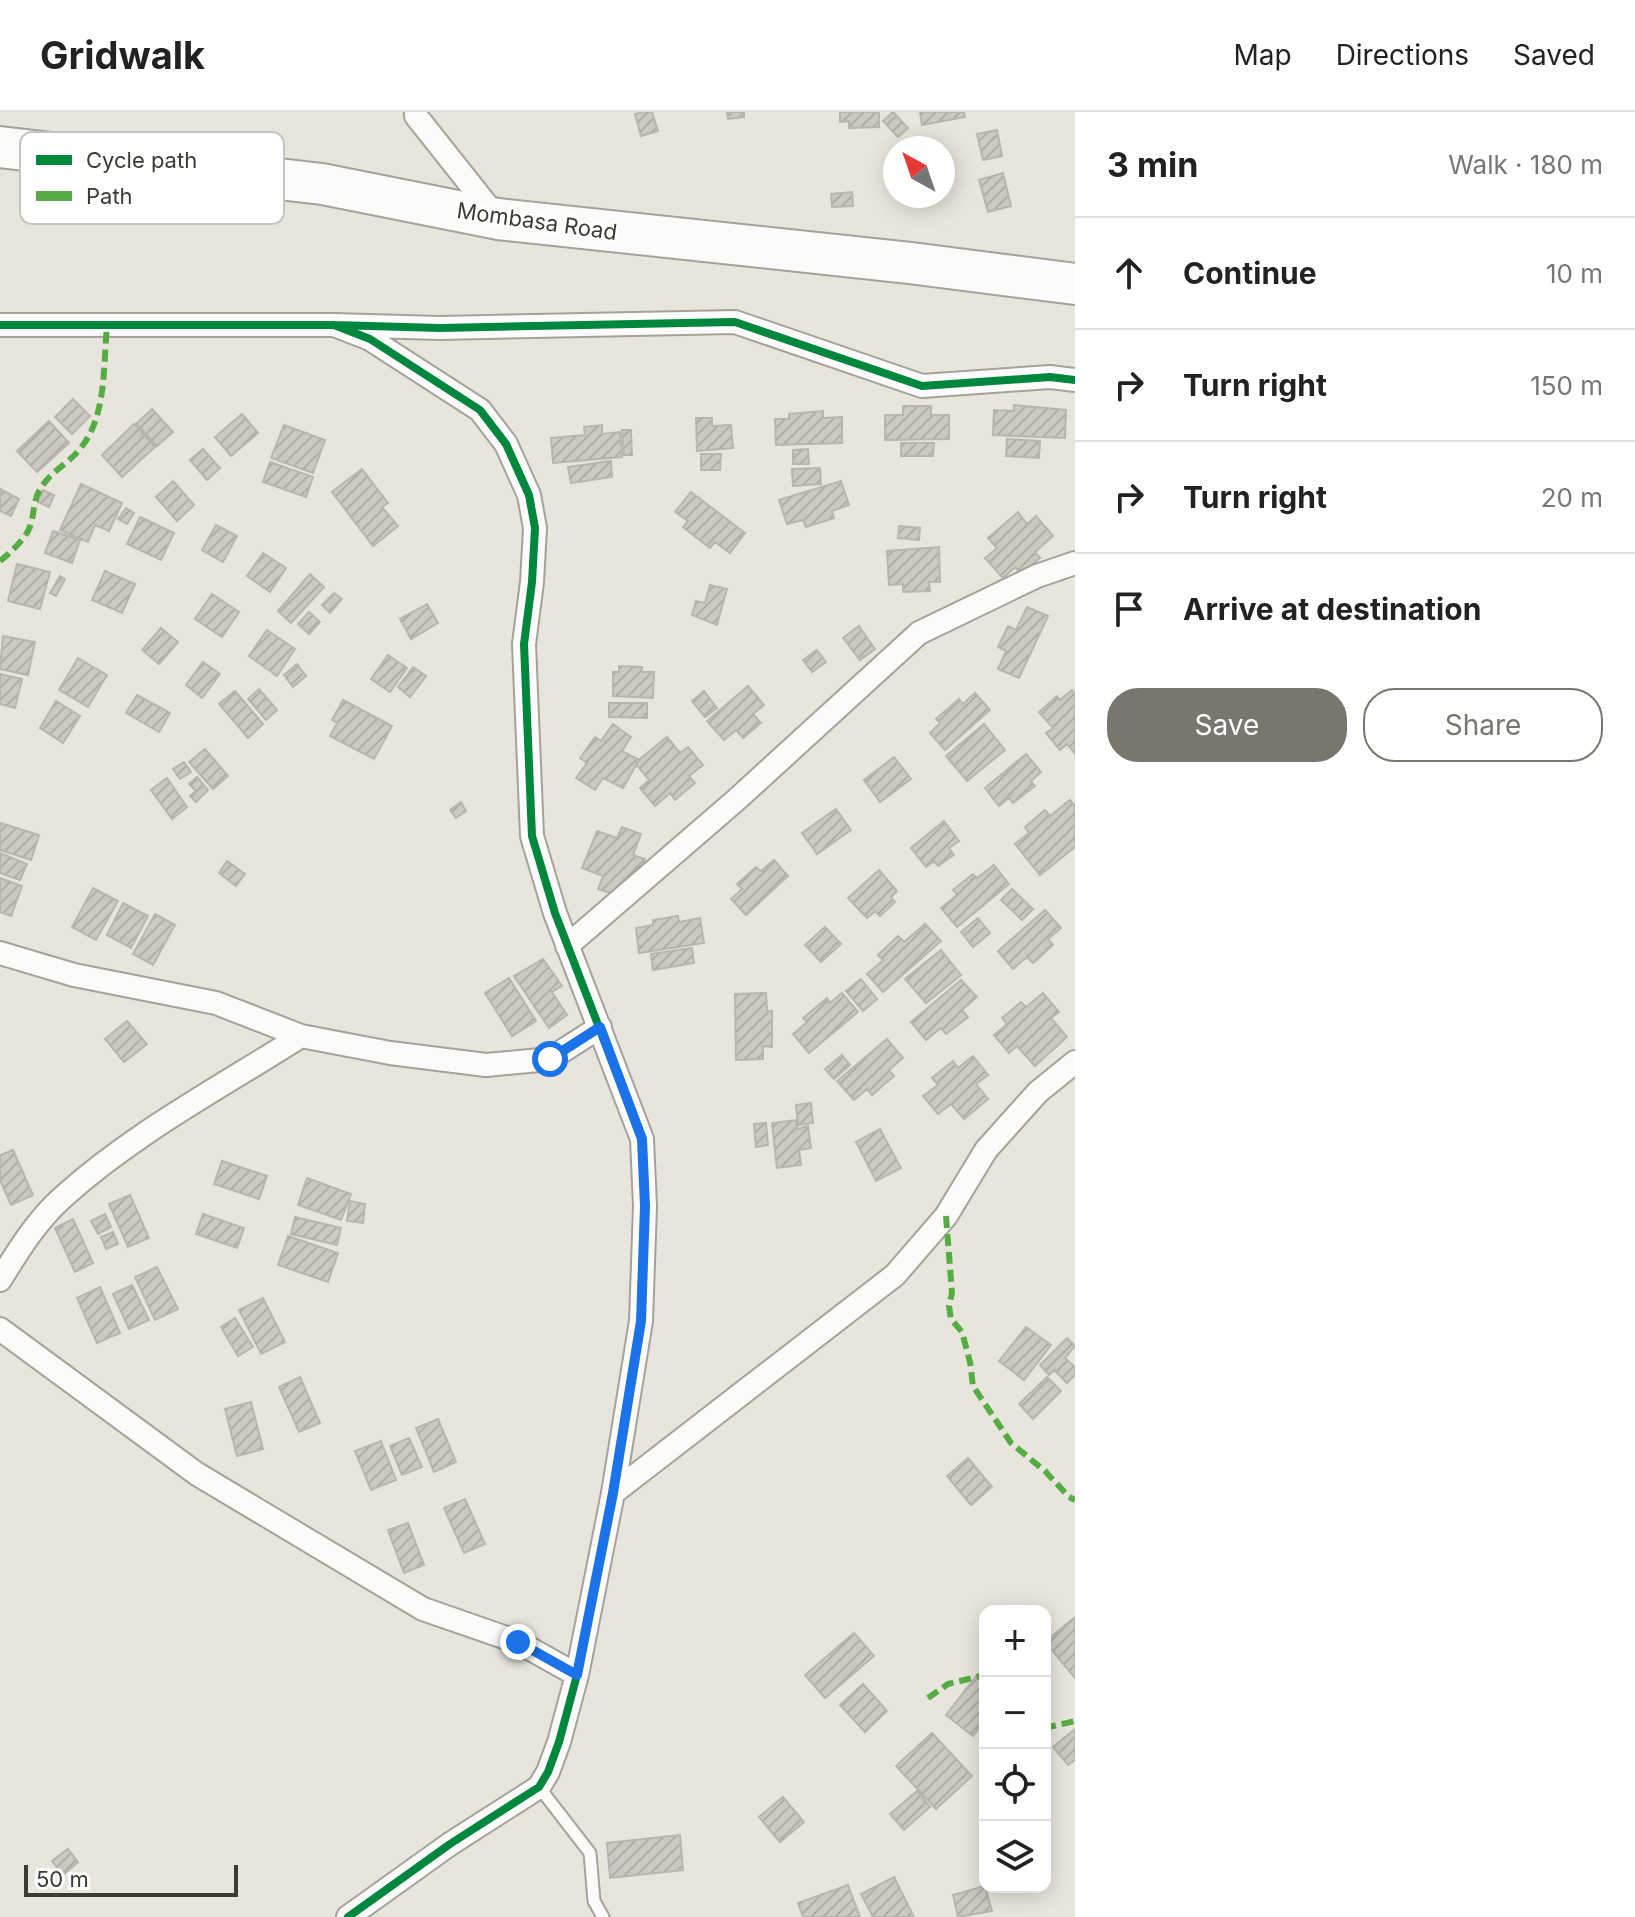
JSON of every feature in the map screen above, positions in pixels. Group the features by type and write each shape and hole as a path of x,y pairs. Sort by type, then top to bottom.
{"highway":[{"name":"Mombasa Road","path":"0,147 20,149"},
{"name":"Mombasa Road","path":"284,180 322,184 498,219 1075,284"}],"street":[{"path":"416,112 416,116 498,219"},
{"path":"0,325 440,328 735,322 922,386 1050,377 1075,380"},
{"path":"334,325 370,339 480,410 506,444 529,495 535,528 524,644 532,836 567,946 642,1139 645,1206 641,1321 613,1493 577,1675 559,1742 539,1787 450,1844 348,1917"},
{"path":"567,946 735,801 919,633 1037,576 1075,563"},
{"path":"0,953 74,975 216,1003 301,1036 390,1053 486,1065 550,1059 600,1027"},
{"path":"0,1280 20,1246 61,1199 134,1142 301,1036"},
{"path":"613,1493 895,1275 946,1216 986,1150 1038,1092 1075,1062"},
{"path":"0,1329 210,1482 423,1609 518,1642 577,1675"}],"lane":[{"path":"539,1787 590,1853 594,1901 603,1917"}],"building":[{"path":"652,112 658,131 641,136 635,114"},
{"path":"727,112 744,112 744,117 728,119"},
{"path":"840,112 879,112 879,127 849,128 849,121 840,122"},
{"path":"893,112 908,128 897,136 883,121"},
{"path":"920,112 964,112 965,117 922,125"},
{"path":"997,130 1002,156 983,160 977,134"},
{"path":"1003,173 1011,206 988,212 979,180"},
{"path":"852,192 853,206 832,207 831,194"},
{"path":"73,399 90,416 72,434 55,417"},
{"path":"1014,405 1066,410 1065,438 993,435 994,410 1014,411"},
{"path":"903,406 931,406 931,415 949,415 949,439 885,440 885,415 903,415"},
{"path":"152,409 173,432 157,446 136,424"},
{"path":"823,411 823,418 842,417 842,443 776,445 775,419 789,419 789,414"},
{"path":"242,414 258,433 231,456 215,437"},
{"path":"696,418 712,418 712,426 731,425 733,448 697,451"},
{"path":"49,421 69,443 37,472 17,451"},
{"path":"134,424 155,447 122,477 102,455"},
{"path":"284,425 325,440 313,473 271,458"},
{"path":"602,425 602,434 620,432 622,457 553,463 551,438 585,435 584,427"},
{"path":"622,430 631,430 632,455 624,455"},
{"path":"1007,439 1040,441 1039,458 1006,456"},
{"path":"901,443 934,443 933,456 901,456"},
{"path":"203,449 220,468 207,480 190,460"},
{"path":"808,449 809,464 793,464 793,450"},
{"path":"701,454 721,454 720,470 701,470"},
{"path":"611,461 612,477 571,483 568,467"},
{"path":"270,462 313,477 306,497 263,482"},
{"path":"820,468 821,484 793,486 792,469"},
{"path":"362,469 388,503 382,507 398,526 373,546 332,492"},
{"path":"173,481 194,505 177,521 156,497"},
{"path":"841,481 849,505 832,511 834,518 806,527 803,520 787,524 779,500"},
{"path":"81,484 122,503 109,531 95,525 88,542 60,530"},
{"path":"0,489 19,499 11,516 0,511"},
{"path":"43,490 54,495 49,507 38,502"},
{"path":"691,492 745,533 730,553 715,542 710,548 683,527 688,521 675,512"},
{"path":"126,508 134,513 127,524 118,519"},
{"path":"1018,512 1027,524 1036,516 1053,536 1035,552 1040,558 1021,574 1015,567 1003,578 985,558 997,548 988,538"},
{"path":"140,517 174,533 161,560 127,544"},
{"path":"216,525 237,536 223,562 202,550"},
{"path":"899,526 920,528 919,540 898,538"},
{"path":"53,531 80,540 72,563 45,553"},
{"path":"939,547 940,582 929,582 930,591 903,592 903,584 889,585 887,551"},
{"path":"263,553 286,568 270,592 247,576"},
{"path":"17,564 50,572 40,609 8,601"},
{"path":"105,571 135,584 122,613 92,600"},
{"path":"310,574 324,587 291,623 278,611"},
{"path":"60,576 65,579 56,596 50,593"},
{"path":"710,585 727,589 717,625 692,615 696,601 705,603"},
{"path":"334,593 342,599 330,613 322,605"},
{"path":"212,594 239,612 222,637 195,619"},
{"path":"427,604 438,623 411,639 400,619"},
{"path":"1027,607 1048,616 1019,678 998,669 1006,651 998,647 1008,626 1016,630"},
{"path":"309,612 320,622 309,634 298,624"},
{"path":"859,626 875,649 860,660 843,638"},
{"path":"161,628 178,642 159,664 142,650"},
{"path":"267,630 295,649 277,676 249,656"},
{"path":"3,636 35,642 28,675 0,669"},
{"path":"817,650 826,662 812,672 803,660"},
{"path":"388,655 407,668 390,692 371,679"},
{"path":"78,658 107,675 88,707 59,690"},
{"path":"203,662 220,674 202,698 186,685"},
{"path":"297,664 306,676 293,687 284,675"},
{"path":"619,666 642,667 642,672 654,672 653,698 613,696 613,672 619,672"},
{"path":"413,667 426,676 410,697 398,687"},
{"path":"0,674 22,679 15,708 0,704"},
{"path":"748,686 764,705 753,714 761,723 743,738 736,730 724,740 707,721"},
{"path":"259,689 277,710 266,720 248,699"},
{"path":"1072,690 1075,694 1075,754 1067,744 1060,750 1046,733 1053,728 1039,712 1057,696 1060,700"},
{"path":"235,691 263,724 248,738 219,704"},
{"path":"704,691 717,708 705,717 692,701"},
{"path":"975,693 990,710 945,750 930,733 940,723 936,719 959,699 963,704"},
{"path":"137,695 170,713 159,732 126,713"},
{"path":"343,700 392,726 374,759 330,736 337,723 332,720"},
{"path":"56,701 80,716 63,743 40,728"},
{"path":"609,703 647,703 647,718 609,717"},
{"path":"613,724 631,737 622,751 639,760 623,788 603,778 595,790 576,778 587,763 580,758 595,737 601,741"},
{"path":"984,724 1005,750 967,781 946,756"},
{"path":"667,737 680,753 688,747 703,765 689,776 695,783 675,800 670,793 655,806 640,788 649,780 635,763"},
{"path":"205,749 228,776 213,789 189,762"},
{"path":"1026,754 1041,772 1031,781 1035,786 1013,803 1009,798 999,806 985,788"},
{"path":"894,757 911,779 880,802 864,780"},
{"path":"184,762 191,772 180,779 173,769"},
{"path":"197,777 208,790 196,802 190,796 196,791 189,784"},
{"path":"167,778 187,807 172,819 151,790"},
{"path":"1070,800 1075,806 1075,847 1040,875 1015,844 1029,833 1025,827 1045,810 1050,816"},
{"path":"461,802 466,811 456,818 450,810"},
{"path":"836,809 851,830 817,854 802,833"},
{"path":"944,821 959,841 949,848 954,855 938,866 934,861 926,867 911,848"},
{"path":"0,823 39,835 31,860 0,850"},
{"path":"622,827 641,834 633,855 645,859 636,883 624,879 617,895 598,889 603,876 582,868 597,831 617,838"},
{"path":"0,853 27,864 20,880 0,873"},
{"path":"774,860 788,876 746,915 731,899 742,889 737,884 756,867 761,871"},
{"path":"227,861 245,874 236,886 219,873"},
{"path":"994,865 1009,884 957,927 941,908 957,895 953,890 973,874 977,878"},
{"path":"879,870 897,891 891,897 895,902 880,916 875,911 867,918 848,898"},
{"path":"0,878 22,886 11,916 0,912"},
{"path":"93,888 118,901 96,940 72,927"},
{"path":"1012,889 1033,909 1022,920 1001,900"},
{"path":"123,903 148,916 131,948 107,935"},
{"path":"1045,910 1061,928 1048,939 1053,945 1033,963 1027,957 1013,969 998,951"},
{"path":"155,914 175,925 153,965 133,954"},
{"path":"678,916 679,922 700,918 704,943 639,953 636,928 653,925 653,920"},
{"path":"978,918 990,933 973,947 961,932"},
{"path":"925,924 941,941 883,992 867,974 883,960 878,955 898,936 904,942"},
{"path":"825,927 841,944 821,962 805,945"},
{"path":"692,948 694,963 653,970 651,954"},
{"path":"941,950 961,975 926,1003 905,979"},
{"path":"543,959 562,986 552,992 567,1015 549,1028 514,976"},
{"path":"509,978 536,1021 512,1036 485,993"},
{"path":"861,979 877,999 863,1011 846,991"},
{"path":"961,980 977,997 962,1010 968,1017 946,1034 941,1028 926,1040 911,1022"},
{"path":"766,993 767,1011 772,1011 772,1047 763,1046 763,1059 736,1060 735,994"},
{"path":"842,993 858,1012 809,1053 793,1034 807,1022 803,1018 827,998 830,1003"},
{"path":"1043,993 1059,1012 1051,1018 1067,1037 1035,1066 1017,1046 1009,1053 994,1035 1007,1024 1002,1018 1021,1002 1026,1007"},
{"path":"127,1021 147,1044 124,1062 105,1039"},
{"path":"887,1039 903,1058 889,1070 894,1076 872,1095 867,1089 854,1100 837,1081"},
{"path":"842,1055 850,1065 834,1079 825,1069"},
{"path":"973,1056 988,1075 976,1084 988,1099 964,1119 951,1104 938,1114 923,1096 938,1085 932,1078 953,1061 958,1068"},
{"path":"811,1103 813,1123 798,1125 796,1105"},
{"path":"796,1120 797,1129 808,1126 811,1148 799,1150 801,1165 777,1168 772,1123"},
{"path":"766,1123 768,1145 756,1147 754,1124"},
{"path":"880,1129 901,1168 876,1181 856,1142"},
{"path":"13,1150 33,1195 11,1205 0,1180 0,1155"},
{"path":"222,1161 267,1176 259,1199 214,1184"},
{"path":"307,1178 351,1194 341,1220 298,1205"},
{"path":"130,1195 149,1238 128,1247 109,1204"},
{"path":"350,1201 365,1204 363,1223 347,1221"},
{"path":"105,1214 111,1227 98,1234 91,1221"},
{"path":"203,1214 244,1228 237,1248 196,1234"},
{"path":"295,1217 341,1228 337,1245 291,1234"},
{"path":"73,1219 93,1263 75,1272 55,1228"},
{"path":"113,1232 118,1244 106,1249 101,1237"},
{"path":"288,1236 338,1253 328,1282 278,1265"},
{"path":"157,1267 178,1309 155,1320 135,1277"},
{"path":"132,1285 149,1320 129,1329 113,1294"},
{"path":"100,1287 120,1333 97,1343 77,1298"},
{"path":"263,1298 285,1342 261,1354 239,1310"},
{"path":"235,1318 253,1347 238,1356 221,1327"},
{"path":"1026,1327 1051,1345 1024,1380 999,1361"},
{"path":"1067,1338 1075,1346 1065,1358 1075,1367 1075,1375 1067,1383 1054,1370 1049,1375 1040,1365"},
{"path":"300,1377 320,1423 299,1432 279,1387"},
{"path":"1047,1377 1061,1391 1033,1419 1019,1404"},
{"path":"251,1402 263,1449 237,1456 225,1409"},
{"path":"438,1419 456,1462 434,1472 416,1428"},
{"path":"409,1438 422,1467 402,1475 390,1446"},
{"path":"381,1441 396,1480 371,1490 355,1451"},
{"path":"968,1458 992,1487 971,1505 947,1476"},
{"path":"465,1499 485,1544 464,1553 444,1508"},
{"path":"408,1523 424,1565 404,1573 388,1530"},
{"path":"1075,1617 1075,1678 1051,1649 1051,1637"},
{"path":"854,1633 874,1656 825,1698 805,1675"},
{"path":"977,1675 979,1676 979,1728 973,1736 946,1715"},
{"path":"863,1684 887,1711 865,1732 840,1705"},
{"path":"1075,1729 1075,1760 1068,1765 1053,1747"},
{"path":"932,1733 972,1776 936,1809 896,1766"},
{"path":"917,1791 930,1807 904,1830 890,1814"},
{"path":"783,1797 804,1822 780,1842 759,1817"},
{"path":"680,1835 683,1870 610,1878 607,1843"},
{"path":"68,1849 78,1862 63,1875 52,1861"},
{"path":"894,1877 914,1917 873,1917 861,1894"},
{"path":"848,1885 860,1917 803,1917 798,1903"},
{"path":"979,1888 979,1893 987,1893 992,1911 958,1917 953,1895"}],"marked path":[{"path":"0,561 27,533 36,498 45,482 80,449 89,436 102,390 107,326"},
{"path":"946,1216 951,1319 962,1332 973,1386 1011,1443 1075,1500"},
{"path":"928,1698 948,1684 979,1676"},
{"path":"1051,1727 1075,1721"}],"cycle path":[{"path":"0,325 440,328 735,322 922,386 1050,377 1075,380"},
{"path":"334,325 370,339 480,410 506,444 529,495 535,528 524,644 532,836 555,913 642,1139 645,1206 641,1321 613,1493 577,1675 548,1772 539,1787 450,1844 348,1917"}],"route":[{"path":"518,1642 577,1675 613,1493 641,1321 645,1206 642,1139 600,1027 550,1059"}]}
